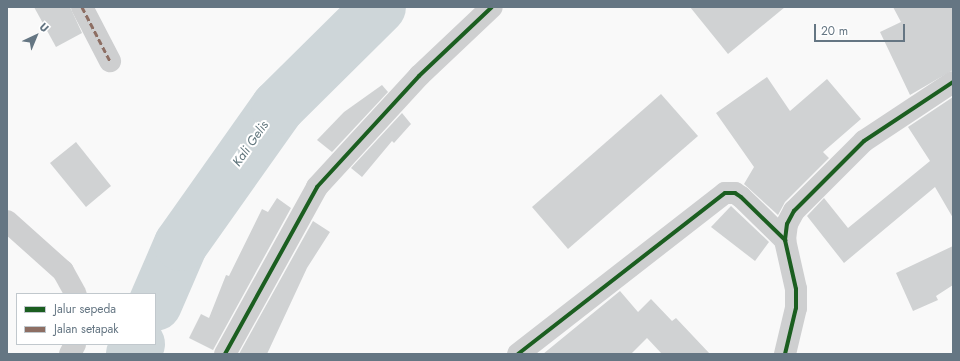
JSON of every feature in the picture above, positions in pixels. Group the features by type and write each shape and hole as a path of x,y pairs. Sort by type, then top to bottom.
{"street":[{"path":"82,7 110,61"},
{"path":"225,354 317,187 420,76 492,7"},
{"path":"785,354 796,308 796,289 785,240 787,224 794,211 864,141 953,82"},
{"path":"518,354 725,192 735,193 741,197 785,240"},
{"path":"7,221 63,271 75,293"},
{"path":"70,354 74,345"}],"building":[{"path":"34,7 70,7 82,33 56,47"},
{"path":"690,7 785,7 728,54"},
{"path":"893,7 953,7 953,70 910,95 880,32 901,22"},
{"path":"767,77 790,111 827,79 861,119 823,152 829,158 785,202 778,215 744,184 754,167 716,113"},
{"path":"382,85 388,92 332,152 317,140 344,112"},
{"path":"661,94 698,136 568,249 532,207"},
{"path":"953,97 953,218 935,187 844,263 807,216 824,198 848,228 930,161 908,127"},
{"path":"402,113 411,124 394,143 392,141 362,177 351,168"},
{"path":"76,142 111,186 86,207 50,163"},
{"path":"277,198 291,208 213,350 189,338 201,314 209,318 226,275 229,276 262,209 268,212"},
{"path":"731,206 769,242 755,261 711,227"},
{"path":"313,221 330,232 307,268 267,354 239,354"},
{"path":"953,246 953,285 936,296 938,300 913,311 896,273"},
{"path":"620,291 638,312 651,299 672,321 676,318 710,354 662,354 647,338 631,354 543,354"}],"waterway":[{"name":"Kali Gelis","path":"156,302 181,244 278,107 379,7"},
{"name":"Kali Gelis","path":"133,354 138,345"}],"marked path":[{"path":"82,7 110,61"}],"cycle path":[{"path":"225,354 317,187 419,76 492,7"},
{"path":"785,354 796,308 796,289 785,240 787,224 794,211 864,141 953,82"},
{"path":"518,354 725,193 735,193 741,197 785,240"}]}
